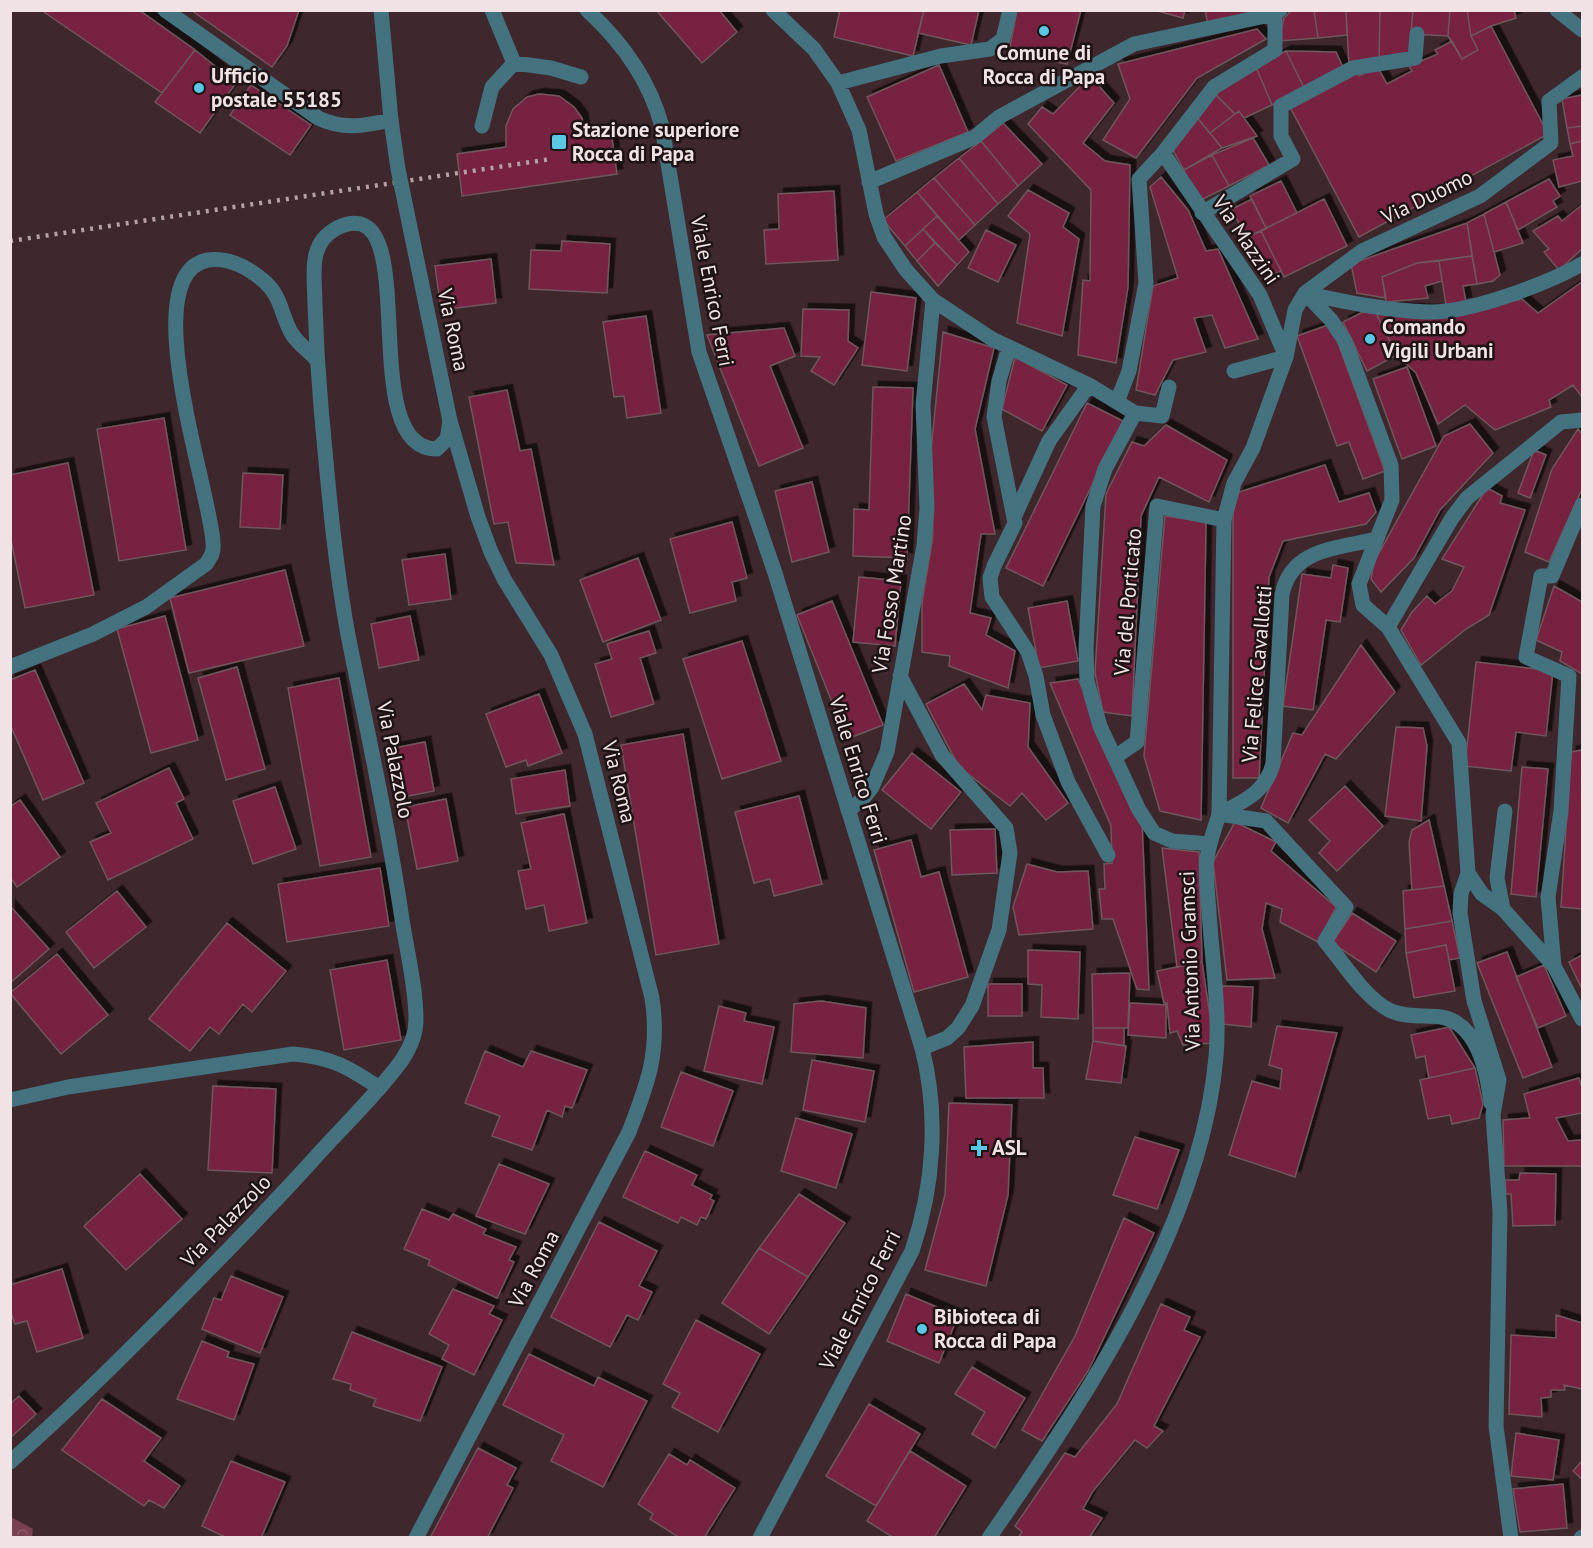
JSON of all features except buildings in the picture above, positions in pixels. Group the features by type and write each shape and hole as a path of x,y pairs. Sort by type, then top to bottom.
{"street":[{"path":"165,10 318,118 348,127 391,120"},
{"name":"Via Roma","path":"381,10 398,169 450,421 478,517 498,567 556,666 585,734 652,998 656,1039 648,1083 629,1132 416,1538"},
{"path":"492,10 514,63"},
{"name":"Viale Enrico Ferri","path":"587,10 631,59 656,106 665,141 699,352 760,527 922,1048 932,1092 933,1134 917,1235 907,1263 760,1538"},
{"path":"773,10 814,49 838,83 859,130 869,182 884,237 906,270 933,300 974,328 1089,386 1135,413 1162,416 1169,387"},
{"path":"838,83 941,56 990,49 1003,39 1010,10"},
{"path":"1557,10 1582,30"},
{"path":"869,182 975,137 999,117 1134,44 1277,12 1275,50 1214,87 1163,153 1139,179 1146,284 1129,371 1117,402"},
{"path":"1202,213 1293,159 1281,136 1281,106 1353,68 1415,58 1417,34"},
{"path":"514,63 542,66 581,77"},
{"path":"483,126 492,87 514,63"},
{"name":"Via Duomo","path":"1247,459 1286,357 1295,310 1305,293 1362,251 1480,196 1551,143 1549,101 1582,77"},
{"name":"Via Mazzini","path":"1163,153 1260,296 1286,357"},
{"name":"Via Palazzolo","path":"10,1462 86,1393 253,1225 378,1087 409,1049 416,1032 389,839 337,570 317,360 314,271 318,248 330,232 347,225 367,227 379,239 384,260 393,384 408,434 423,447 437,449 447,439 450,421"},
{"path":"10,667 93,634 146,607 206,564 213,553 211,526 180,380 178,299 187,271 197,263 219,260 233,262 252,271 268,284 281,302 293,335 317,360"},
{"path":"1305,293 1374,306 1429,312 1484,304 1553,279 1582,264"},
{"path":"1305,293 1331,320 1345,341 1388,454 1393,476 1392,500 1362,573 1360,596 1363,605 1388,627 1459,743 1468,873 1461,894 1460,913 1474,1000 1499,1080 1493,1114"},
{"name":"Via Fosso Martino","path":"848,810 861,801 880,770 887,752 926,527 922,417 933,300"},
{"path":"1009,347 999,381 994,417 1014,523"},
{"path":"1234,371 1286,357"},
{"path":"1089,386 1049,441 990,578 992,597 1028,652 1036,676 1043,715 1068,782 1108,855"},
{"path":"1135,413 1101,479 1091,521 1086,648 1087,681 1100,726 1143,817 1154,833 1172,841 1210,844"},
{"path":"1388,627 1452,518 1467,498 1561,422 1582,420"},
{"name":"Via Antonio Gramsci","path":"990,1538 1088,1387 1163,1245 1200,1142 1216,1057 1216,1011 1206,877 1210,844 1220,814 1224,520 1234,483 1247,459"},
{"path":"1554,966 1548,897 1561,811 1569,676 1526,657 1541,576 1552,576 1582,505"},
{"name":"Via del Porticato","path":"1115,757 1137,742 1157,507 1224,520"},
{"name":"Via Felice Cavallotti","path":"1220,814 1257,793 1269,776 1273,764 1282,595 1290,570 1309,556 1376,539"},
{"path":"900,676 947,762 965,785 990,807 1006,828 1010,853 999,930 972,1006 958,1028 947,1038 922,1048"},
{"path":"1503,909 1497,878 1505,811"},
{"path":"1220,814 1266,821 1346,907 1325,940 1380,1004 1404,1015 1452,1020 1469,1033 1489,1084 1493,1114 1500,1212 1496,1426 1511,1538"},
{"path":"1468,873 1482,894 1503,909 1554,966 1582,1018"},
{"path":"10,1100 68,1087 293,1054 330,1059 378,1087"}],"green space":[{"path":"11,1517 33,1529 32,1537 11,1537"}],"railway":[{"path":"10,241 551,159"}],"place":[{"name":"Comune di Rocca di Papa","path":"1044,31"},
{"name":"Ufficio postale 55185","path":"199,88"},
{"name":"Stazione superiore Rocca di Papa","path":"559,142"},
{"name":"Comando Vigili Urbani","path":"1370,339"},
{"name":"ASL","path":"979,1148"},
{"name":"Bibioteca di Rocca di Papa","path":"922,1329"}]}
